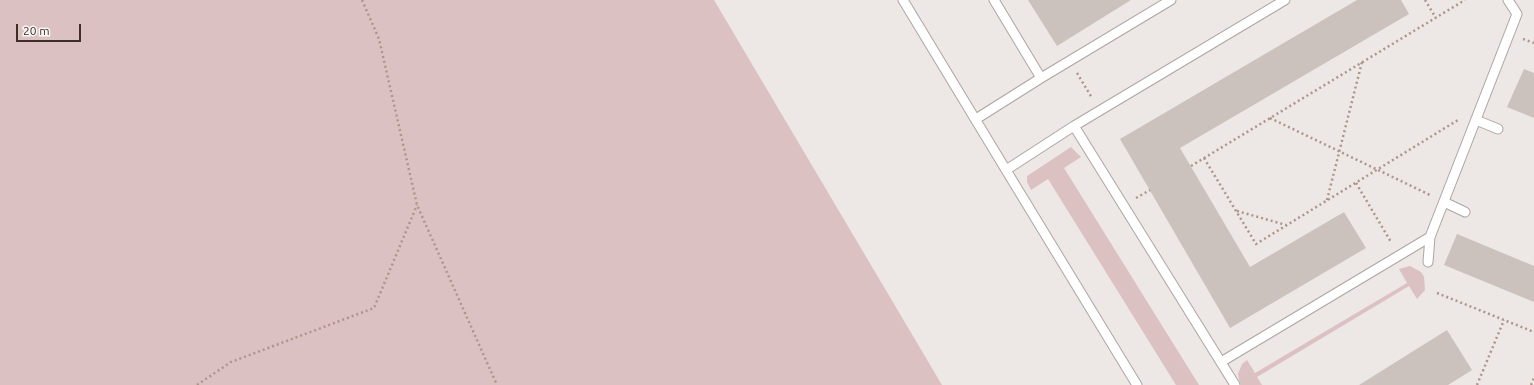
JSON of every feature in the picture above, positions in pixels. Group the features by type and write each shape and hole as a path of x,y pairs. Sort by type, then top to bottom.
{"lane":[{"path":"903,0 1136,385"},
{"path":"994,0 1041,78"},
{"path":"976,119 1171,0"},
{"path":"1428,262 1430,237 1517,14 1508,0"},
{"path":"1006,170 1074,126 1281,1"},
{"path":"1476,120 1498,129"},
{"path":"1074,126 1235,385"},
{"path":"1444,202 1465,212"},
{"path":"1221,362 1430,237"}],"path":[{"path":"362,0 379,39 418,205 497,385"},
{"path":"1425,0 1436,18"},
{"path":"1191,166 1465,0"},
{"path":"1069,61 1100,111"},
{"path":"1327,200 1362,62"},
{"path":"1204,158 1256,244 1481,106"},
{"path":"1270,118 1444,202"},
{"path":"1356,183 1400,256"},
{"path":"197,385 231,362 374,308 418,205"},
{"path":"1236,211 1286,225"},
{"path":"1437,293 1534,332"},
{"path":"1477,385 1504,320"},
{"path":"1531,385 1534,378"}],"shaded area":[{"path":"0,0 714,0 942,385 0,385"},
{"path":"1071,147 1081,157 1064,168 1199,385 1176,385 1048,179 1031,190 1027,182 1027,176"},
{"path":"1410,266 1421,272 1424,277 1425,290 1417,299 1409,286 1257,377 1262,385 1241,385 1238,374 1242,364 1247,360 1255,373 1407,283 1399,269"}],"building":[{"path":"1028,0 1131,0 1057,46"},
{"path":"1357,0 1401,0 1409,14 1180,148 1250,267 1344,212 1366,248 1230,328 1120,139"},
{"path":"1524,69 1534,73 1534,118 1507,107"},
{"path":"1457,234 1534,266 1534,302 1444,265"},
{"path":"1447,330 1472,370 1448,385 1359,385"}]}
